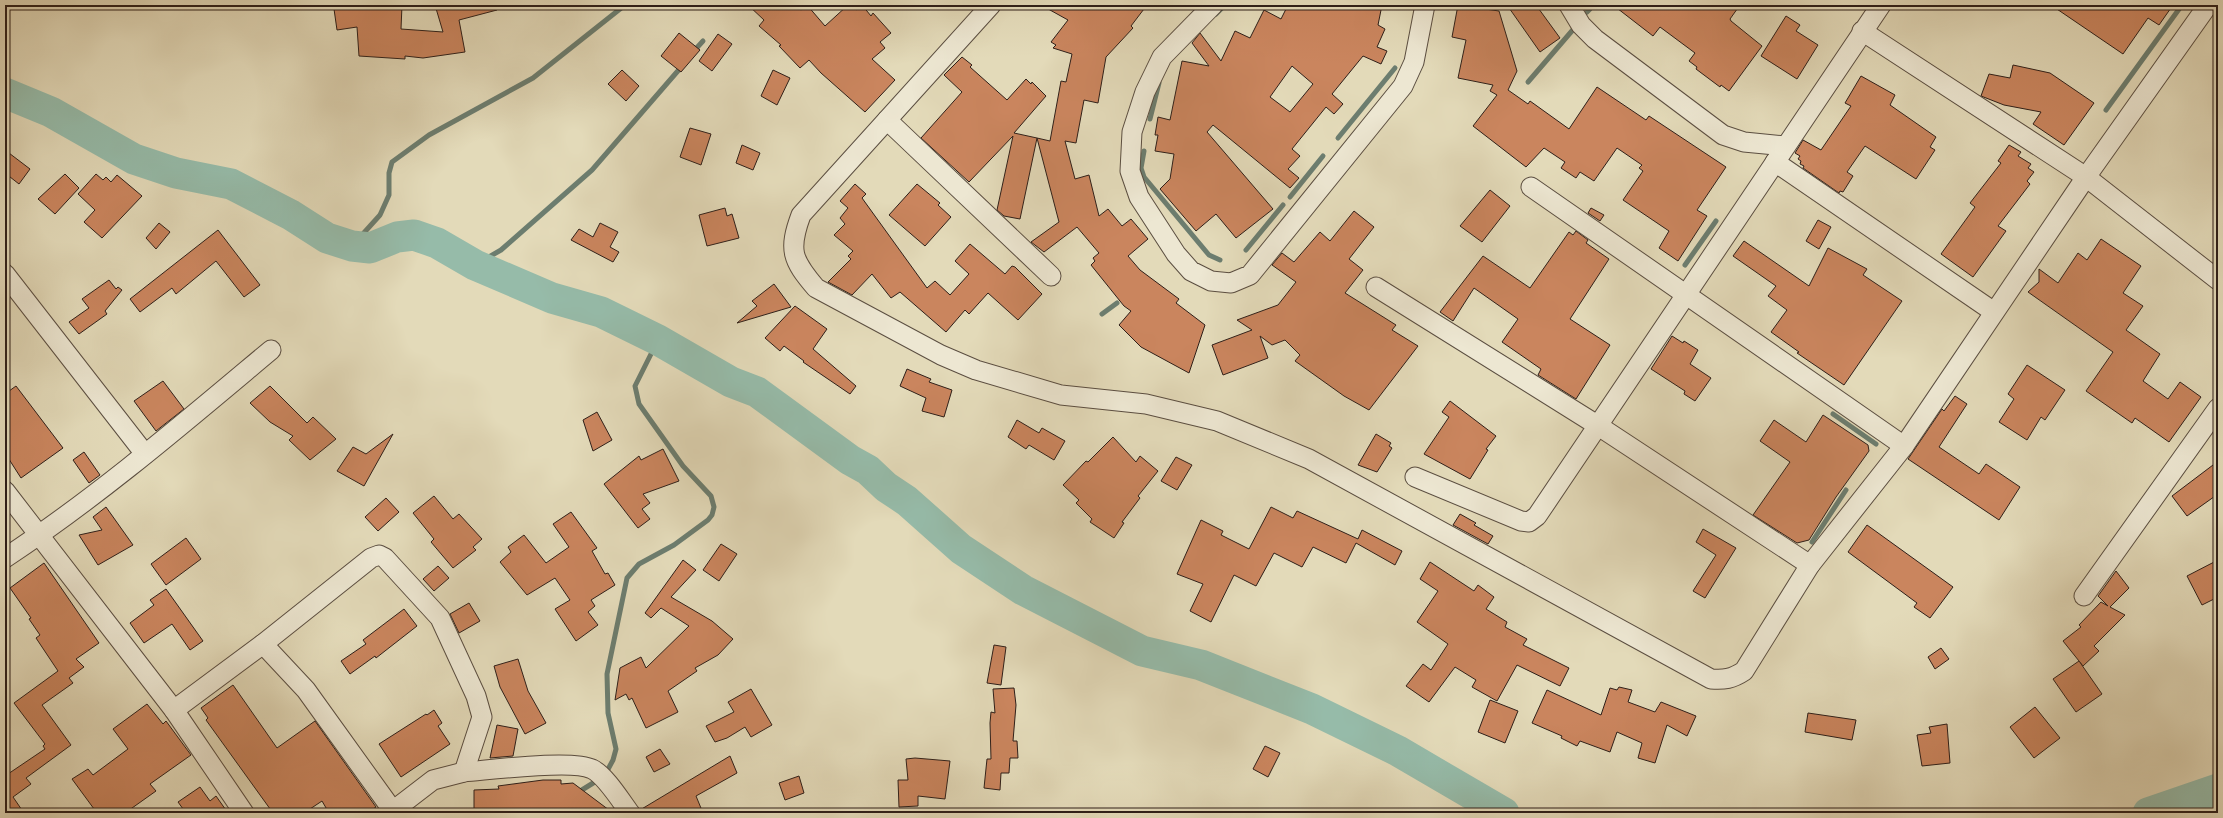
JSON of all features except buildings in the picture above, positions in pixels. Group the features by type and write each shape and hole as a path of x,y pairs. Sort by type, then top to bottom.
{"street":[{"path":"991,5 800,215 792,237 794,256 804,275 816,288 941,355 976,370 1061,395 1146,404 1217,421 1310,459 1711,679 1734,678 1744,671 1810,565 1904,446 2086,177 2208,5"},
{"path":"1213,5 1162,57 1145,92 1132,132 1130,171 1139,197 1176,254 1191,271 1211,282 1231,283 1250,275 1403,86 1414,62 1425,5"},
{"path":"1569,5 1581,25 1595,39 1723,135 1744,142 1785,146"},
{"path":"1415,477 1521,521 1529,522 1537,516 1881,5"},
{"path":"1862,32 2086,177 2218,280"},
{"path":"887,120 1051,276"},
{"path":"1775,162 1994,312"},
{"path":"1531,187 1686,293 1904,446"},
{"path":"5,274 145,454"},
{"path":"1376,287 1597,425 1810,565"},
{"path":"5,558 39,535 145,454 271,350"},
{"path":"2084,596 2218,408"},
{"path":"5,492 174,710 244,813"},
{"path":"174,710 263,644 371,558 379,555 386,558 440,618 476,696 482,717 464,772"},
{"path":"263,644 306,690 392,812 433,780 464,772 574,764 584,766 599,774 630,813"}],"waterway":[{"path":"352,246 380,215 389,195 389,173 392,162 429,135 533,78 625,5"},
{"path":"1216,14 1225,5"},
{"path":"1587,5 1590,9 1587,12"},
{"path":"2106,110 2182,5"},
{"path":"1528,82 1577,25"},
{"path":"693,52 703,41"},
{"path":"475,265 501,250 592,170 683,65"},
{"path":"1338,138 1395,68"},
{"path":"1150,119 1159,83"},
{"path":"5,93 51,112 134,159 176,173 231,184 291,215 327,238 352,246 370,248 397,237 414,235 437,243 475,265 552,298 601,312 658,340 731,382 757,392 850,460 868,470 886,487 907,501 961,549 1023,590 1142,651 1201,665 1312,709 1398,751 1504,813"},
{"path":"1144,151 1141,168 1144,177 1209,255 1220,260"},
{"path":"1290,197 1323,156"},
{"path":"1246,250 1283,205"},
{"path":"1685,265 1716,221"},
{"path":"1102,314 1117,303"},
{"path":"606,773 613,760 616,749 608,713 607,674 627,578 639,564 674,545 708,520 712,515 714,507 711,496 683,466 639,404 635,386 658,340"},
{"path":"1833,414 1876,444"},
{"path":"1812,542 1846,490"},
{"path":"577,793 598,780"},
{"path":"2148,813 2218,789"}]}
